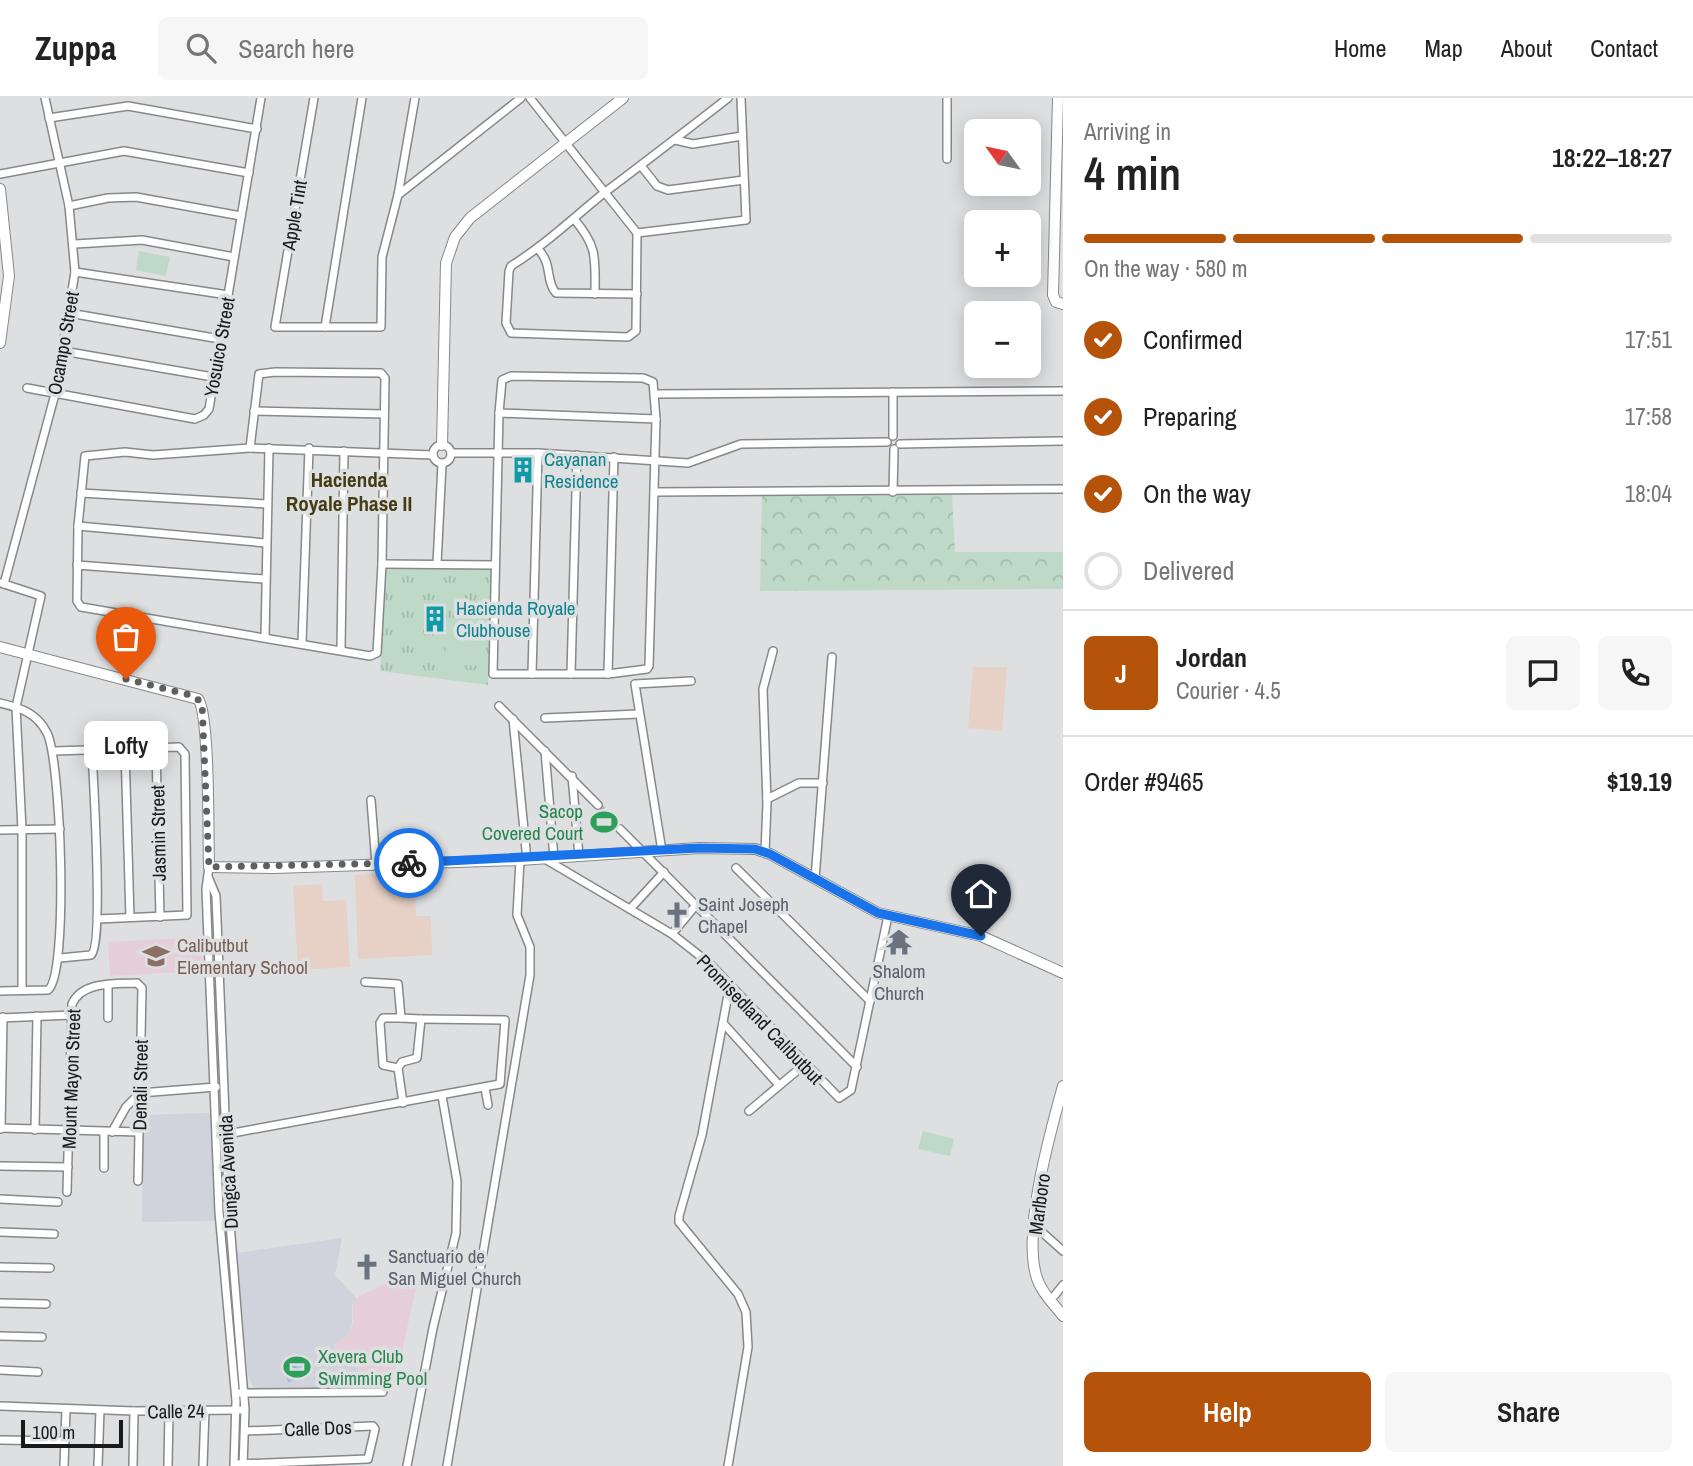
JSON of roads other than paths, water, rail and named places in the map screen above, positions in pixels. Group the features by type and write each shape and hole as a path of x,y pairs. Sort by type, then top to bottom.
{"street":[{"name":"Ocampo Street","path":"2,583 55,394 75,272 75,244 69,206 46,98"},
{"name":"Yosuico Street","path":"27,388 200,418 209,409 261,98"},
{"name":"Apple Tint","path":"314,98 274,325 325,327"},
{"path":"362,98 325,327 382,326 382,257 398,195 415,98"},
{"path":"398,195 521,98"},
{"path":"530,98 566,142 605,193 637,233 636,331 633,335 511,333 506,323 509,271 605,193 642,167 727,98"},
{"path":"623,98 470,218 452,244 444,280 442,445 451,453 538,453 688,463 741,444 899,438 893,492"},
{"path":"637,233 744,222 747,219 741,98"},
{"path":"947,98 947,159"},
{"path":"1058,98 1058,281 1054,299 1063,304"},
{"path":"49,118 128,106 257,129"},
{"path":"675,140 694,144 742,136"},
{"path":"0,174 124,151 249,173"},
{"path":"642,167 657,186 668,190 744,180"},
{"path":"402,172 420,179"},
{"path":"0,189 9,276 0,343"},
{"path":"69,206 108,198 136,197 241,216"},
{"path":"574,219 591,239 595,252 595,293"},
{"path":"75,244 121,239 142,240 234,257"},
{"path":"538,249 549,261 554,291 637,294"},
{"path":"75,272 228,295"},
{"path":"69,313 220,339"},
{"path":"63,351 213,377"},
{"path":"250,448 259,374 381,373 385,378 384,414 384,452 382,564 377,653 370,656 302,642 80,607 77,601 78,526 88,453 153,456 250,448 309,448 344,451 384,452 433,455 442,464 437,564"},
{"path":"511,376 643,378 653,382 656,419 649,666 644,670 608,674 493,674 499,413 502,380 511,376"},
{"path":"656,394 1063,391"},
{"path":"893,392 889,447 1063,441"},
{"path":"254,411 384,414"},
{"path":"499,413 656,419"},
{"path":"433,455 435,448 442,445"},
{"path":"302,642 309,448"},
{"path":"265,637 264,579 269,449"},
{"path":"341,649 344,451"},
{"path":"442,464 449,460 451,453"},
{"path":"532,674 538,453"},
{"path":"571,674 577,455"},
{"path":"608,674 614,457"},
{"path":"654,492 1063,489"},
{"path":"81,493 267,504"},
{"path":"78,526 266,543"},
{"path":"382,564 494,565"},
{"path":"77,565 264,579"},
{"path":"2,583 41,595 16,707 22,830 22,990"},
{"path":"0,647 198,699 202,703 209,867 523,860 699,848 765,852 888,916 981,936 1063,973"},
{"path":"765,852 767,799 763,689 773,651"},
{"path":"815,879 832,657"},
{"path":"662,851 635,684 691,681"},
{"path":"0,703 37,717 54,751 60,829 60,958 52,988 0,991"},
{"path":"499,706 598,804"},
{"path":"545,718 639,714"},
{"path":"447,1466 530,975 530,947 517,915 523,860 513,719"},
{"name":"Jasmin Street","path":"156,749 160,917"},
{"path":"54,751 183,749 187,915 98,919"},
{"path":"60,958 94,953 98,919 92,750"},
{"path":"125,750 130,917"},
{"path":"545,751 549,858"},
{"path":"572,776 579,856"},
{"path":"767,799 799,783 822,783"},
{"path":"372,800 376,864"},
{"path":"0,830 60,829"},
{"path":"620,829 857,1067"},
{"name":"Promisedland Calibutbut","path":"549,858 672,934 730,984 839,1098 851,1090 888,916"},
{"name":"Dungca Avenida","path":"209,867 206,889 214,1137 239,1393 245,1410 245,1431 238,1465"},
{"path":"736,868 870,1001"},
{"path":"630,909 664,872"},
{"name":"Dungca Avenida","path":"209,879 216,896 239,1393 236,1409 238,1465"},
{"path":"672,934 696,905"},
{"path":"365,982 399,985 401,1018"},
{"name":"Mount Mayon Street","path":"67,1192 73,1001 90,987 136,983 142,988"},
{"path":"728,1466 748,1347 748,1323 738,1294 679,1222 679,1216 702,1135 730,984"},
{"path":"108,985 108,1018"},
{"name":"Denali Street","path":"138,1181 142,988"},
{"path":"72,1015 1,1018 0,1129 139,1132"},
{"path":"35,1130 37,1016"},
{"path":"214,1137 497,1086 503,1080 507,1022 383,1018 380,1023 383,1065 398,1068"},
{"path":"404,1103 398,1068 402,1062 417,1058 421,1019"},
{"path":"723,1023 779,1085"},
{"path":"749,1111 805,1064"},
{"path":"104,1168 108,1132 140,1093 224,1086"},
{"name":"Marlboro","path":"1063,1086 1051,1131 1034,1225 1036,1276 1063,1316"},
{"path":"485,1088 488,1105"},
{"path":"407,1466 433,1328 456,1233 457,1181 442,1096"},
{"path":"0,1166 68,1167"},
{"path":"0,1199 58,1202"},
{"path":"1034,1225 1063,1251"},
{"path":"0,1232 54,1234"},
{"path":"0,1266 50,1268"},
{"path":"1055,1295 1063,1286"},
{"path":"0,1303 46,1304"},
{"path":"0,1336 42,1337"},
{"path":"0,1370 38,1372"},
{"path":"239,1393 383,1392"},
{"name":"Calle 24","path":"0,1406 134,1412 245,1410"},
{"path":"64,1466 65,1409"},
{"path":"98,1466 100,1410"},
{"path":"203,1466 205,1410"},
{"path":"168,1466 169,1411"},
{"path":"133,1466 134,1412"},
{"name":"Calle Dos","path":"238,1465 368,1459 373,1426 245,1431"},
{"path":"0,1440 65,1441"}],"water":[{"name":"Xevera Club Swimming Pool","path":"297,1355 310,1362 311,1372 299,1372 300,1379 288,1382 282,1363"}],"tunnel":[{"path":"598,805 620,829"}],"place":[{"name":"Cayanan Residence","path":"523,470"},
{"name":"Hacienda Royale Clubhouse","path":"435,619"},
{"name":"Lofty","path":"126,679"},
{"name":"Sacop Covered Court","path":"604,822"},
{"name":"Saint Joseph Chapel","path":"677,915"},
{"name":"Shalom Church","path":"899,942"},
{"name":"Calibutbut Elementary School","path":"156,956"},
{"name":"Sanctuario de San Miguel Church","path":"367,1267"},
{"name":"Xevera Club Swimming Pool","path":"297,1367"}],"district":[{"name":"Hacienda Royale Phase II","path":"349,491"}]}
